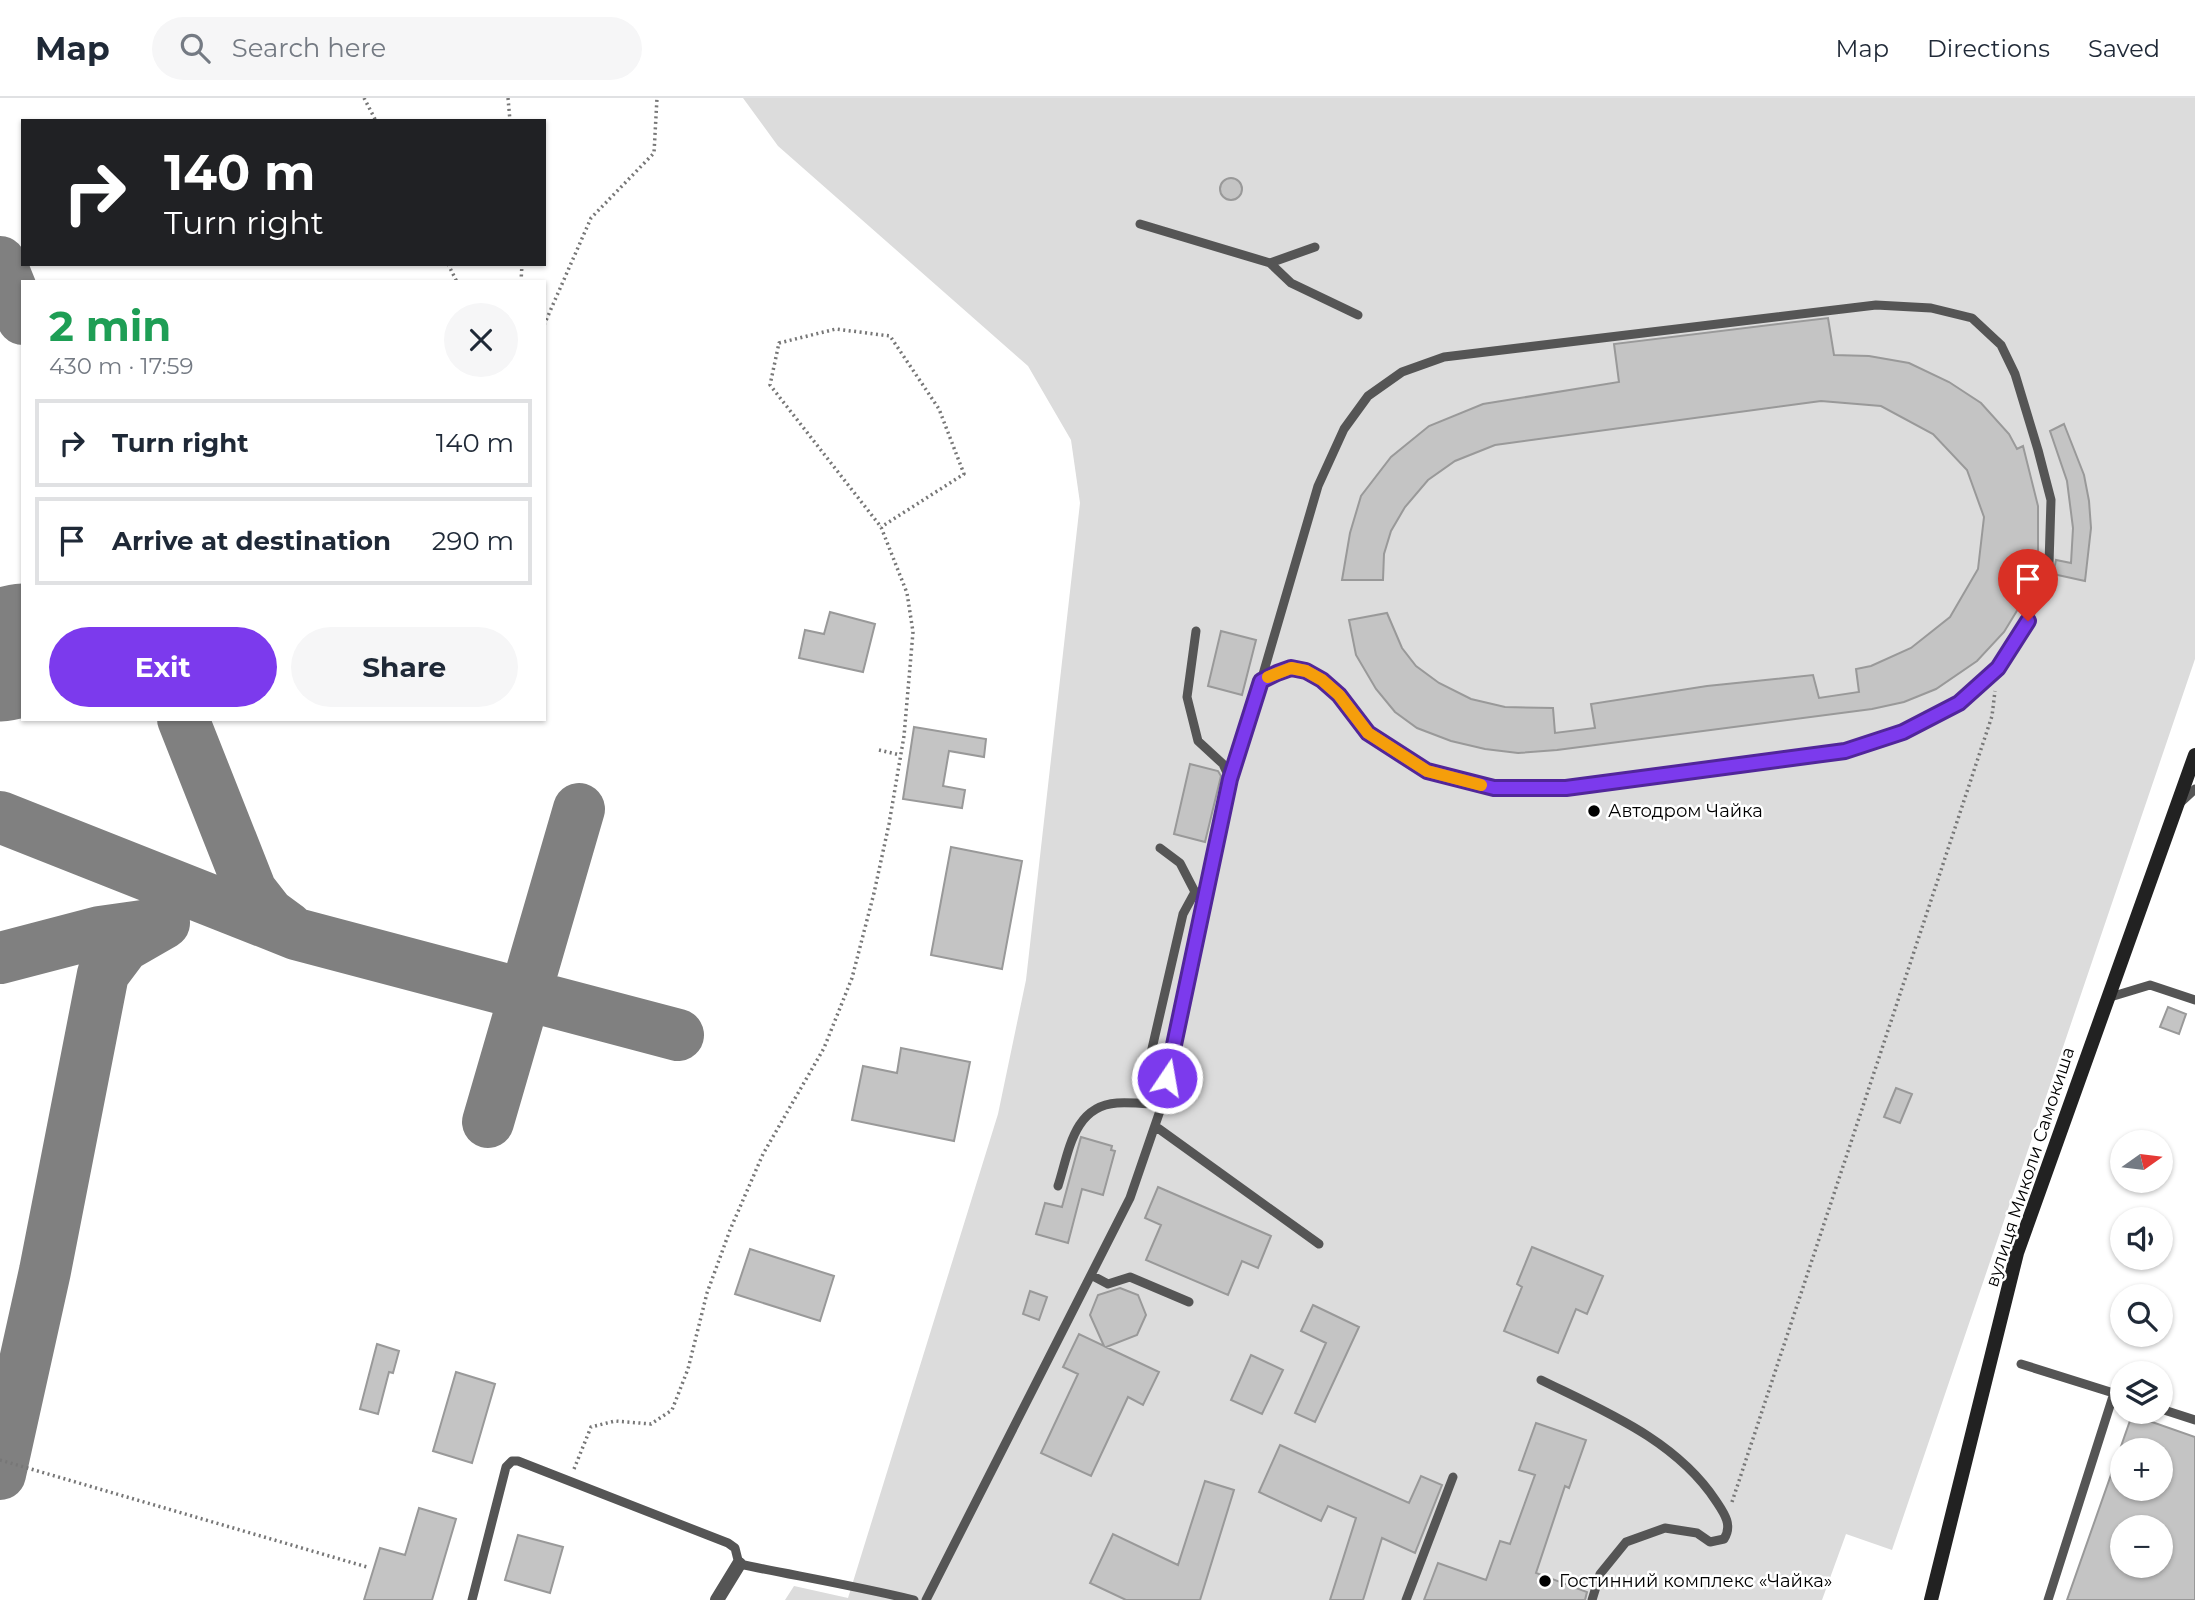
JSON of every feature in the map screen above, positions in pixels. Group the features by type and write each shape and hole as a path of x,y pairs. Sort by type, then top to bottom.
{"street":[{"name":"вулиця Миколи Самокиша","path":"1931,1600 2017,1253 2195,755"},
{"path":"717,1600 739,1563"}],"lane":[{"path":"1140,223 1270,263 1291,283 1358,315"},
{"path":"1270,263 1315,247"},
{"path":"926,1600 1130,1198 1162,1105 1230,779 1318,486 1344,429 1368,396 1402,372 1444,356 1876,305 1931,308 1972,318 2001,345 2015,374 2051,500 2049,565 2028,621 1998,668 1959,703 1903,732 1845,751 1566,788 1494,788 1427,771 1368,733 1339,695 1322,680 1306,671 1291,668 1261,681"},
{"path":"1196,631 1187,696 1198,741 1223,764 1230,779"},
{"path":"2176,807 2195,789"},
{"path":"1160,848 1181,863 1195,892"},
{"path":"1195,892 1206,892"},
{"path":"1145,1079 1183,914 1195,892"},
{"path":"2107,998 2150,985 2195,1000"},
{"path":"1058,1186 1076,1128 1089,1113 1105,1105 1117,1103 1162,1105"},
{"path":"1155,1126 1320,1244"},
{"path":"1091,1275 1108,1284 1130,1277 1189,1303"},
{"path":"2021,1364 2110,1392"},
{"path":"1541,1380 1613,1416 1664,1447 1704,1483 1727,1518 1728,1532 1724,1539 1710,1542 1697,1533 1665,1528 1626,1542 1600,1574 1592,1600"},
{"path":"2173,1413 2195,1420"},
{"path":"2048,1600 2110,1418"},
{"path":"472,1600 506,1466 517,1461 728,1543 735,1548 739,1563 914,1600"},
{"path":"1406,1600 1454,1477"}],"path":[{"path":"365,98 375,119"},
{"path":"508,98 510,119"},
{"path":"546,320 591,218 654,153 657,98"},
{"path":"570,1481 591,1427 615,1421 651,1424 672,1410 688,1369 707,1293 730,1230 763,1154 824,1048 852,978 874,893 900,755 913,632 907,593 881,527 770,385 779,343 836,329 890,336 939,409 964,474 881,527"},
{"path":"1727,1518 1992,716 1998,668"},
{"path":"878,750 900,755"},
{"path":"0,1460 366,1567"}],"shaded area":[{"name":"Автодром Чайка","path":"743,98 2195,98 2195,659 1892,1550 1846,1534 1822,1600 785,1600 794,1586 848,1598 998,1114 1026,980 1080,503 1071,440 1028,366 778,146"}],"building":[{"path":"1231,178 1239,181 1242,189 1239,197 1231,200 1223,197 1220,189 1223,181"},
{"path":"1828,318 1834,355 1869,356 1909,363 1949,382 1981,403 2009,434 2017,449 2023,446 2038,506 2038,557 2042,557 2042,563 2039,571 2034,570 2018,609 2004,632 1977,661 1936,689 1904,702 1872,709 1557,750 1518,753 1485,749 1451,741 1417,728 1395,712 1376,689 1356,655 1349,620 1387,613 1402,648 1416,666 1439,683 1471,699 1505,707 1553,708 1555,733 1595,728 1591,704 1707,686 1813,675 1819,698 1859,692 1856,669 1871,666 1911,648 1950,617 1978,569 1984,517 1967,470 1933,434 1881,406 1821,401 1495,445 1455,461 1428,480 1405,507 1391,531 1384,554 1383,580 1342,580 1350,533 1361,496 1391,457 1429,426 1483,404 1619,382 1614,344"},
{"path":"2064,424 2084,475 2089,501 2091,528 2085,581 2053,574 2056,560 2071,563 2073,528 2067,481 2050,431"},
{"path":"830,612 875,624 863,672 799,658 805,630 824,634"},
{"path":"1221,631 1256,640 1242,695 1208,686"},
{"path":"914,727 986,739 984,757 949,751 943,786 965,790 962,808 903,799"},
{"path":"1190,764 1218,771 1221,776 1205,842 1174,834"},
{"path":"951,847 1022,861 1002,969 931,955"},
{"path":"2168,1007 2186,1014 2179,1034 2160,1027"},
{"path":"901,1048 970,1062 954,1141 852,1120 863,1066 897,1073"},
{"path":"1896,1088 1912,1094 1900,1123 1884,1117"},
{"path":"1081,1137 1112,1146 1111,1150 1115,1151 1103,1195 1082,1189 1068,1243 1036,1234 1045,1203 1062,1207"},
{"path":"1158,1187 1271,1236 1258,1268 1242,1261 1228,1295 1146,1260 1161,1225 1145,1218"},
{"path":"1532,1247 1603,1276 1587,1314 1576,1309 1558,1353 1504,1331 1522,1287 1517,1284"},
{"path":"750,1249 834,1276 820,1321 735,1294"},
{"path":"1120,1288 1138,1295 1146,1315 1137,1335 1106,1347 1159,1372 1143,1405 1128,1397 1091,1476 1041,1453 1078,1374 1063,1367 1079,1334 1104,1346 1090,1315 1098,1295"},
{"path":"1030,1291 1047,1297 1039,1320 1023,1314"},
{"path":"1313,1305 1359,1327 1315,1422 1295,1413 1326,1343 1301,1331"},
{"path":"377,1344 399,1351 393,1373 389,1372 378,1414 360,1409"},
{"path":"1251,1355 1283,1370 1262,1414 1231,1400"},
{"path":"456,1372 495,1384 472,1463 433,1451"},
{"path":"1536,1423 1586,1440 1569,1488 1565,1486 1536,1573 1587,1592 1585,1600 1424,1600 1438,1563 1486,1580 1500,1541 1510,1544 1535,1475 1519,1470"},
{"path":"2129,1424 2158,1424 2195,1437 2195,1600 2067,1600 2110,1478 2110,1501 2173,1501 2173,1438 2124,1438"},
{"path":"1280,1445 1409,1503 1421,1476 1442,1485 1415,1553 1382,1538 1363,1600 1330,1600 1356,1518 1328,1506 1321,1521 1259,1492"},
{"path":"1205,1481 1234,1490 1200,1600 1126,1600 1090,1583 1113,1534 1178,1565"},
{"path":"419,1508 456,1519 432,1600 364,1600 380,1548 405,1555"},
{"path":"518,1535 563,1547 550,1593 505,1580"}],"taxiway":[{"path":"0,262 21,314"},
{"path":"184,721 251,891 269,914 288,928"},
{"path":"488,1122 579,809"},
{"path":"0,817 296,934 678,1035"},
{"path":"0,1474 45,1271 103,974 124,946 164,923"},
{"path":"0,958 100,932 157,924"}],"runway":[{"path":"0,655 21,650"}],"slow traffic":[{"path":"1268,677 1291,668 1306,671 1322,680 1339,695 1368,733 1427,771 1481,785"}],"place":[{"name":"Автодром Чайка","path":"1594,811"},
{"name":"Гостинний комплекс «Чайка»","path":"1545,1581"}],"route":[{"path":"1167,1078 1230,779 1261,681 1291,668 1306,671 1322,680 1339,695 1368,733 1427,771 1494,788 1566,788 1845,751 1903,732 1959,703 1998,668 2028,621"}]}
